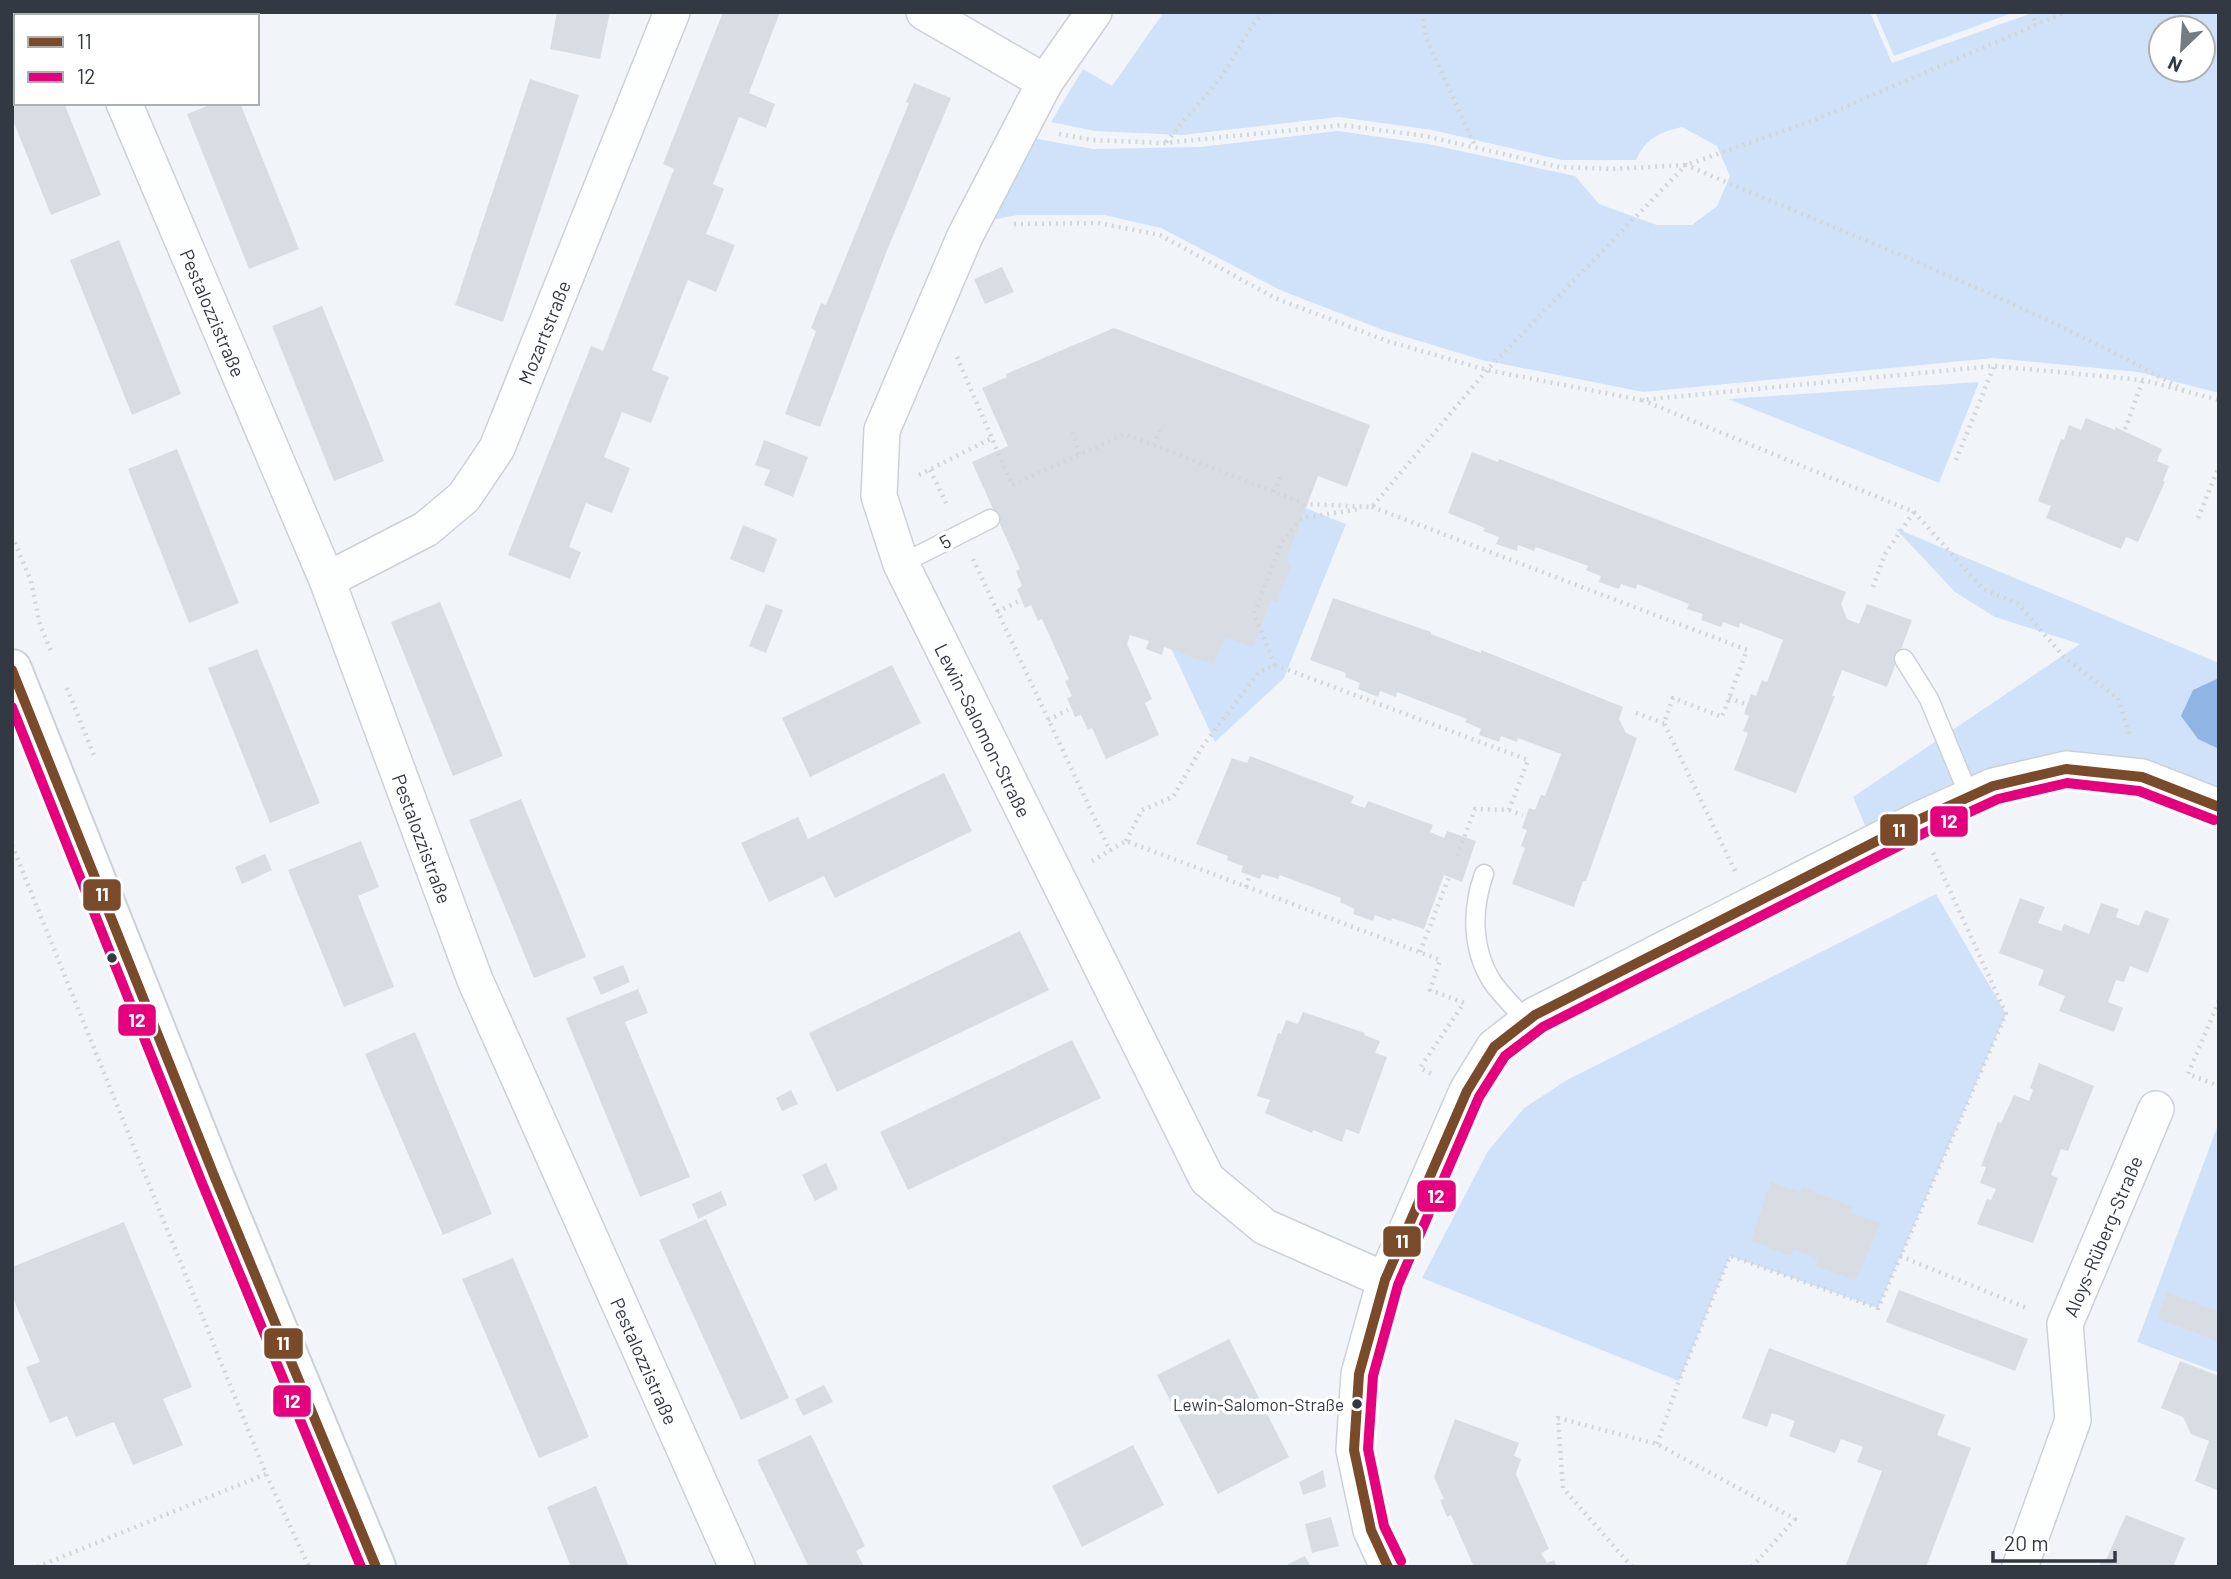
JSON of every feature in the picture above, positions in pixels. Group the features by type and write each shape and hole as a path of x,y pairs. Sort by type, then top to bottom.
{"main road":[{"path":"12,669 225,1204 376,1567"}],"street":[{"name":"Mozartstraße","path":"327,580 426,529 464,497 496,448 672,12"},
{"path":"924,12 1045,82"},
{"name":"Lewin-Salomon-Straße","path":"1094,12 1045,82 965,236 882,430 879,496 901,564 1207,1179 1265,1227 1385,1280"},
{"name":"Pestalozzistraße","path":"125,105 327,580 475,981 737,1567"},
{"path":"1388,1567 1371,1530 1354,1450 1359,1374 1385,1280 1468,1091 1494,1047 1527,1021 1918,820 1993,786 2066,769 2142,777 2219,807"},
{"name":"Aloys-Rüberg-Straße","path":"2020,1567 2073,1420 2065,1324 2156,1109"}],"lane":[{"name":"5","path":"901,564 990,519"},
{"path":"1904,659 1928,699 1970,798"},
{"path":"1484,874 1475,901 1476,940 1490,979 1527,1021"}],"path":[{"path":"1165,143 1222,76 1252,26 1264,12"},
{"path":"1422,12 1426,38 1476,146"},
{"path":"2031,12 2036,24"},
{"path":"1020,127 1093,140 1165,143 1342,125 1476,146 1560,167 1612,169 1686,165 1812,121 2066,12"},
{"path":"1275,665 1254,614 1282,542 1302,518 1372,507 1487,370 1686,165"},
{"path":"1686,165 2017,308 2133,362 2186,391"},
{"path":"965,236 1017,223 1098,223 1160,235 1275,298 1387,341 1487,370 1641,400 1914,512 1983,589 2018,604 2065,658 2118,698 2142,777"},
{"path":"957,356 990,439 1012,485 1125,434 1305,505 1372,507 1747,650 1722,717 1673,698 1664,723"},
{"path":"1641,400 1994,366 2143,380 2219,400"},
{"path":"1956,460 1994,366"},
{"path":"2125,429 2143,380"},
{"path":"1154,445 1160,429"},
{"path":"1073,432 1079,454"},
{"path":"879,496 990,439"},
{"path":"2198,519 2219,466"},
{"path":"930,470 1110,851"},
{"path":"1274,492 1281,474"},
{"path":"1873,587 1885,554 1914,512"},
{"path":"1503,557 1506,549"},
{"path":"1605,595 1608,587"},
{"path":"997,612 1019,601"},
{"path":"1707,634 1710,626"},
{"path":"1057,880 1126,841 1142,810 1173,797 1202,747 1259,672 1275,665 1488,742 1528,760 1509,810"},
{"path":"1729,698 1745,704"},
{"path":"1048,720 1068,710"},
{"path":"1636,713 1664,723 1751,905"},
{"path":"1455,861 1475,809 1509,810 1523,815"},
{"path":"1657,1444 1679,1381 1730,1256 1878,1308 2006,1014 1918,820"},
{"path":"1126,841 1440,960 1430,990 1464,1003 1419,1068 1468,1091"},
{"path":"12,845 266,1474 309,1567"},
{"path":"1420,952 1450,874"},
{"path":"1246,887 1249,877"},
{"path":"1359,929 1362,920"},
{"path":"2219,1001 2188,1074 2219,1086"},
{"path":"1900,1256 2065,1324"},
{"path":"1632,1567 1563,1488 1558,1418 1657,1444 1795,1519 1752,1567"},
{"path":"37,1567 266,1474"}],"shaded area":[{"path":"1164,12 1870,12 1892,63 2035,12 2219,12 2219,393 2138,372 1993,358 1643,392 1482,360 1383,330 1280,290 1161,228 1104,215 1018,215 981,222 1027,137 1093,149 1200,147 1338,131 1428,144 1575,176 1599,204 1657,225 1692,225 1717,206 1730,176 1717,146 1682,127 1654,138 1636,160 1562,160 1432,130 1339,117 1182,135 1095,131 1051,122 1083,69 1112,86"},
{"path":"1875,12 2015,12 1894,56"},
{"path":"1979,382 1939,483 1728,399"},
{"path":"1124,437 1346,524 1284,678 1215,742 1081,456"},
{"path":"1895,528 2219,663 2219,823 2157,799 2045,771 1868,832 1853,797 2080,644 1995,617 1955,592"},
{"path":"1936,894 2006,1014 1878,1308 1730,1256 1679,1381 1422,1278 1488,1151 1524,1108 1567,1080"},
{"path":"2219,1122 2219,1373 2137,1342"}],"water":[{"path":"2219,678 2219,749 2198,739 2181,716 2193,690"}],"building":[{"path":"154,12 205,12 205,14"},
{"path":"557,12 610,12 600,59 550,49"},
{"path":"723,12 780,12 749,93 775,104 766,128 739,117 713,184 724,189 706,234 735,245 716,292 688,280 652,370 669,377 651,423 622,412 604,457 630,468 612,513 586,503 569,547 581,552 570,579 508,555 591,346 603,351 674,169 663,164"},
{"path":"12,51 14,105 65,105 101,195 51,215 12,118"},
{"path":"530,79 579,95 503,322 455,305"},
{"path":"914,83 951,98 886,253 820,427 785,414 816,331 811,328 821,303 826,305 909,103 906,102"},
{"path":"210,105 241,105 299,249 249,269 187,114"},
{"path":"119,240 181,394 132,415 70,260"},
{"path":"1002,267 1014,292 985,304 974,279"},
{"path":"322,306 384,461 334,481 272,326"},
{"path":"1114,328 1370,425 1347,487 1318,476 1286,561 1292,564 1277,603 1271,600 1253,647 1225,637 1214,665 1164,647 1162,655 1146,649 1149,641 1130,635 1127,644 1152,699 1145,703 1159,735 1106,759 1092,728 1088,730 1081,715 1075,717 1067,698 1072,696 1065,681 1069,679 1042,619 1038,621 1031,605 1025,608 1017,589 1022,586 1016,571 1020,569 972,462 1008,446 982,388 1007,377 1006,374"},
{"path":"2086,418 2115,430 2115,427 2162,449 2157,461 2169,466 2163,481 2165,482 2138,542 2126,537 2121,549 2046,518 2051,506 2038,501 2061,439 2064,440 2069,425 2081,430"},
{"path":"764,440 808,457 793,497 764,485 770,470 755,465"},
{"path":"177,449 239,603 189,623 128,469"},
{"path":"1472,452 1498,462 1499,459 1846,592 1841,604 1847,619 1859,624 1867,604 1912,620 1887,687 1842,670 1832,696 1835,696 1796,793 1734,770 1748,733 1743,731 1749,716 1744,714 1751,694 1756,696 1762,680 1767,682 1783,640 1740,623 1739,628 1723,622 1721,627 1701,620 1703,614 1687,609 1689,604 1637,584 1636,589 1621,584 1619,589 1599,582 1601,576 1586,570 1588,566 1536,547 1534,551 1518,545 1517,551 1496,544 1499,537 1483,531 1485,528 1448,513"},
{"path":"743,525 777,539 764,573 730,559"},
{"path":"1333,598 1431,632 1481,653 1481,650 1623,707 1619,719 1626,733 1637,738 1586,881 1583,881 1574,907 1512,884 1525,848 1521,846 1527,830 1522,828 1529,808 1535,810 1541,795 1545,796 1561,754 1518,738 1517,742 1501,736 1499,742 1479,735 1481,729 1465,722 1467,719 1397,692 1396,697 1380,691 1378,697 1358,689 1360,683 1345,677 1346,673 1310,660"},
{"path":"440,602 503,756 453,776 391,622"},
{"path":"766,604 783,610 766,653 749,646"},
{"path":"257,649 320,803 270,823 208,668"},
{"path":"892,665 921,723 810,777 782,718"},
{"path":"1250,756 1354,796 1351,803 1365,808 1368,801 1433,825 1430,832 1444,838 1447,831 1476,841 1462,882 1444,875 1424,929 1392,918 1391,921 1375,915 1373,921 1353,914 1355,909 1340,902 1341,898 1280,875 1278,879 1262,874 1260,879 1241,872 1243,866 1227,860 1228,856 1196,844 1232,758 1247,763"},
{"path":"944,773 972,831 835,898 824,876 769,902 741,843 798,817 808,839"},
{"path":"521,799 586,957 534,978 469,820"},
{"path":"361,841 379,887 358,896 394,987 344,1007 288,870"},
{"path":"265,854 272,870 242,884 235,867"},
{"path":"2020,898 2045,907 2038,923 2061,931 2064,924 2089,934 2101,903 2119,909 2116,917 2139,926 2145,910 2169,919 2148,973 2130,966 2124,982 2116,980 2108,1002 2123,1008 2114,1032 2059,1011 2065,996 2038,985 2044,970 1999,953"},
{"path":"1020,931 1049,990 837,1092 809,1033"},
{"path":"623,965 630,982 601,995 593,977"},
{"path":"638,989 648,1013 625,1022 690,1177 640,1197 566,1018"},
{"path":"1303,1012 1365,1033 1364,1035 1380,1041 1375,1053 1387,1057 1359,1134 1346,1129 1342,1142 1313,1130 1312,1133 1265,1113 1270,1100 1257,1096 1278,1033 1281,1034 1286,1020 1298,1024"},
{"path":"415,1032 492,1214 443,1235 365,1054"},
{"path":"1072,1040 1101,1098 908,1190 880,1132"},
{"path":"2039,1063 2094,1086 2068,1151 2061,1149 2051,1175 2058,1178 2033,1243 1977,1224 1987,1199 1991,1200 1996,1189 1980,1183 1986,1167 1981,1166 1998,1122 2001,1123 2014,1095 2029,1101 2033,1090 2030,1088"},
{"path":"791,1090 798,1104 782,1111 776,1098"},
{"path":"826,1163 838,1189 815,1201 802,1175"},
{"path":"1771,1181 1801,1193 1802,1187 1853,1207 1851,1213 1880,1223 1856,1281 1815,1266 1818,1259 1794,1249 1791,1256 1751,1241"},
{"path":"721,1191 727,1205 698,1219 692,1204"},
{"path":"706,1219 789,1398 741,1420 659,1240"},
{"path":"124,1222 192,1387 163,1399 183,1445 133,1465 114,1422 76,1437 67,1416 50,1423 26,1367 40,1362 12,1296 12,1267"},
{"path":"513,1258 589,1437 539,1458 462,1279"},
{"path":"1899,1290 2028,1339 2015,1371 1886,1322"},
{"path":"2167,1292 2219,1312 2219,1342 2157,1318"},
{"path":"1229,1339 1289,1457 1218,1494 1157,1375"},
{"path":"1769,1348 1945,1415 1937,1435 1971,1448 1926,1567 1845,1567 1882,1471 1857,1462 1863,1447 1841,1439 1835,1453 1789,1436 1795,1421 1772,1413 1767,1427 1742,1418"},
{"path":"2180,1361 2219,1376 2219,1491 2195,1481 2209,1441 2191,1434 2183,1417 2161,1408"},
{"path":"824,1385 833,1402 803,1416 795,1399"},
{"path":"1455,1419 1519,1443 1514,1456 1521,1459 1516,1474 1549,1549 1541,1553 1547,1563 1554,1560 1557,1567 1474,1567 1451,1515 1447,1517 1440,1500 1444,1499 1434,1477"},
{"path":"811,1435 865,1546 856,1551 864,1567 809,1567 757,1460"},
{"path":"1133,1445 1164,1505 1082,1547 1052,1486"},
{"path":"1323,1470 1326,1487 1303,1495 1299,1482"},
{"path":"596,1486 629,1567 571,1567 547,1507"},
{"path":"2126,1515 2185,1538 2173,1567 2099,1567 2101,1560 2105,1562"},
{"path":"1331,1517 1339,1546 1312,1553 1305,1524"},
{"path":"1305,1556 1311,1567 1287,1567 1288,1564"}],"transit line":[{"name":"11","path":"12,670 215,1178 376,1567"},
{"name":"12","path":"12,707 202,1183 361,1567"},
{"name":"11","path":"1388,1567 1371,1530 1354,1450 1359,1374 1385,1280 1467,1091 1494,1047 1535,1015 1918,820 1993,786 2066,769 2142,777 2219,807"},
{"name":"12","path":"1401,1561 1384,1526 1368,1449 1373,1376 1398,1285 1479,1097 1505,1056 1543,1027 1924,833 1998,799 2067,783 2139,791 2214,820"}],"place":[{"name":"Lewin-Salomon-Straße","path":"1357,1404"}]}
